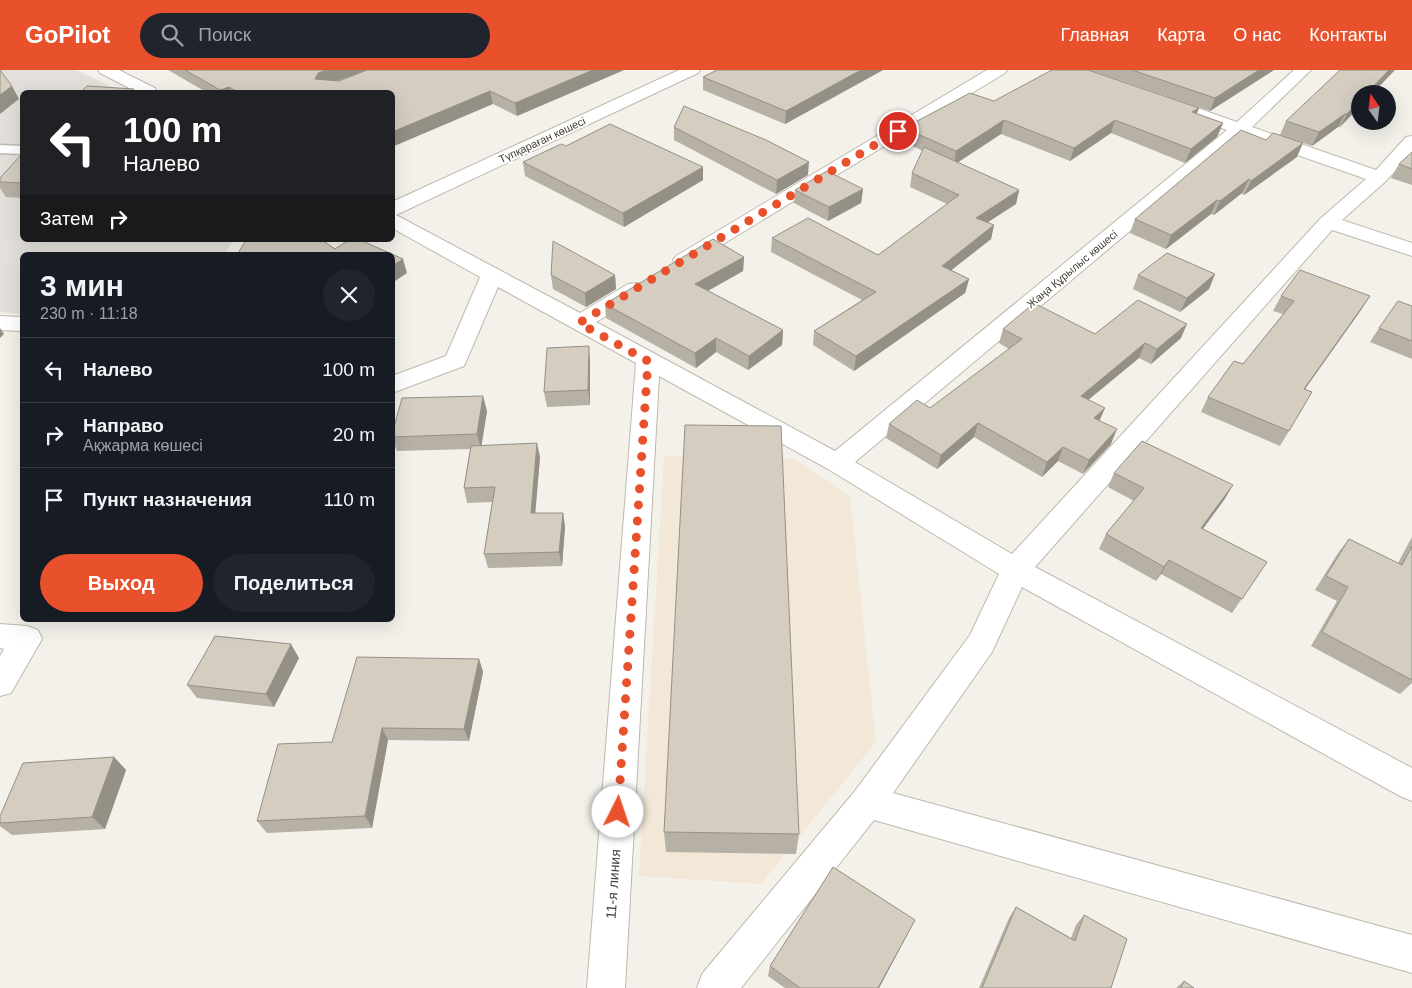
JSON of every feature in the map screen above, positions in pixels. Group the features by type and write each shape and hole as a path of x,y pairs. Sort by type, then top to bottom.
{"street":[{"path":"106,70 145,90"},
{"name":"Түпқараған көшесі","path":"395,209 692,70"},
{"path":"672,267 999,70"},
{"name":"Жаңа Құрылыс көшесі","path":"837,463 1240,128 1303,70"},
{"path":"1149,98 1379,177"},
{"path":"716,988 866,802 981,643 1014,570 1328,222 1379,177 1412,141"},
{"path":"395,222 837,463 1014,570 1412,785"},
{"path":"1328,222 1412,250"},
{"path":"395,384 456,361 492,275"},
{"path":"579,323 655,277"},
{"path":"0,323 20,324"},
{"name":"11-я линия","path":"606,988 648,361"},
{"path":"0,636 27,639 0,683"},
{"path":"866,802 1412,954"}],"lane":[{"path":"0,149 20,150"}],"shaded area":[{"path":"0,70 76,70 119,90 20,90 20,242 233,242 225,252 20,252 20,314 0,312"},
{"path":"664,456 793,458 850,496 876,742 761,884 639,876"}],"building":[{"path":"0,70 12,86 0,95"},
{"path":"185,70 327,70 318,73 315,79 339,81 367,70 593,70 515,103 490,91 395,131 395,90 234,90 229,87 220,90"},
{"path":"717,70 861,70 786,111 703,77"},
{"path":"1052,70 1088,70 1199,108 1192,112 1223,123 1191,149 1115,120 1074,148 1004,120 956,151 904,128 970,93 994,101"},
{"path":"1132,70 1259,70 1215,98"},
{"path":"1340,70 1389,70 1375,85 1351,85 1351,110 1319,132 1286,121"},
{"path":"87,86 134,89 133,90 83,90"},
{"path":"684,106 766,140 809,162 777,180 674,127"},
{"path":"610,124 703,167 623,213 523,162 561,144 566,146"},
{"path":"1241,130 1266,140 1273,133 1303,143 1251,181 1249,179 1220,201 1217,200 1171,235 1135,219"},
{"path":"924,147 1019,190 976,218 994,225 942,266 969,279 856,356 814,331 876,292 772,238 808,218 878,255 959,195 912,173"},
{"path":"1412,152 1412,169 1399,164"},
{"path":"20,156 20,183 0,182 0,178"},
{"path":"827,171 863,189 829,207 795,190"},
{"path":"713,239 744,257 695,284 783,330 749,356 716,338 695,353 605,304"},
{"path":"553,241 615,275 585,293 551,275"},
{"path":"245,242 325,242 335,249 346,242 365,242 387,252 239,252"},
{"path":"1167,253 1215,274 1187,298 1138,275"},
{"path":"395,255 403,259 395,264"},
{"path":"1300,270 1370,296 1304,389 1312,392 1289,431 1208,397 1234,361 1243,364 1294,301 1281,296"},
{"path":"1138,300 1187,324 1157,349 1145,343 1081,396 1105,408 1094,418 1117,429 1089,460 1063,447 1047,462 978,423 941,455 889,424 917,400 930,408 1022,339 1003,329 1034,303 1095,334"},
{"path":"1398,301 1412,306 1412,341 1379,328"},
{"path":"589,346 588,390 544,392 547,348"},
{"path":"483,396 477,434 395,437 395,423 402,398"},
{"path":"685,425 781,426 799,834 664,832"},
{"path":"1142,441 1233,485 1201,528 1267,562 1242,599 1169,560 1164,567 1106,534 1144,488 1114,473"},
{"path":"537,443 531,513 563,513 559,552 484,554 495,487 464,488 471,446"},
{"path":"1349,539 1402,565 1412,546 1412,680 1322,632 1348,587 1326,576"},
{"path":"215,636 291,644 266,694 187,685"},
{"path":"357,657 479,659 464,729 382,728 365,816 257,821 278,744 332,742"},
{"path":"114,757 92,817 0,823 0,816 23,763"},
{"path":"833,867 915,920 878,988 800,988 770,966"},
{"path":"1016,907 1075,941 1084,915 1127,939 1111,988 982,988"},
{"path":"1184,981 1194,988 1181,988"}],"route":[{"path":"618,812 648,361 579,323 898,131"}]}
